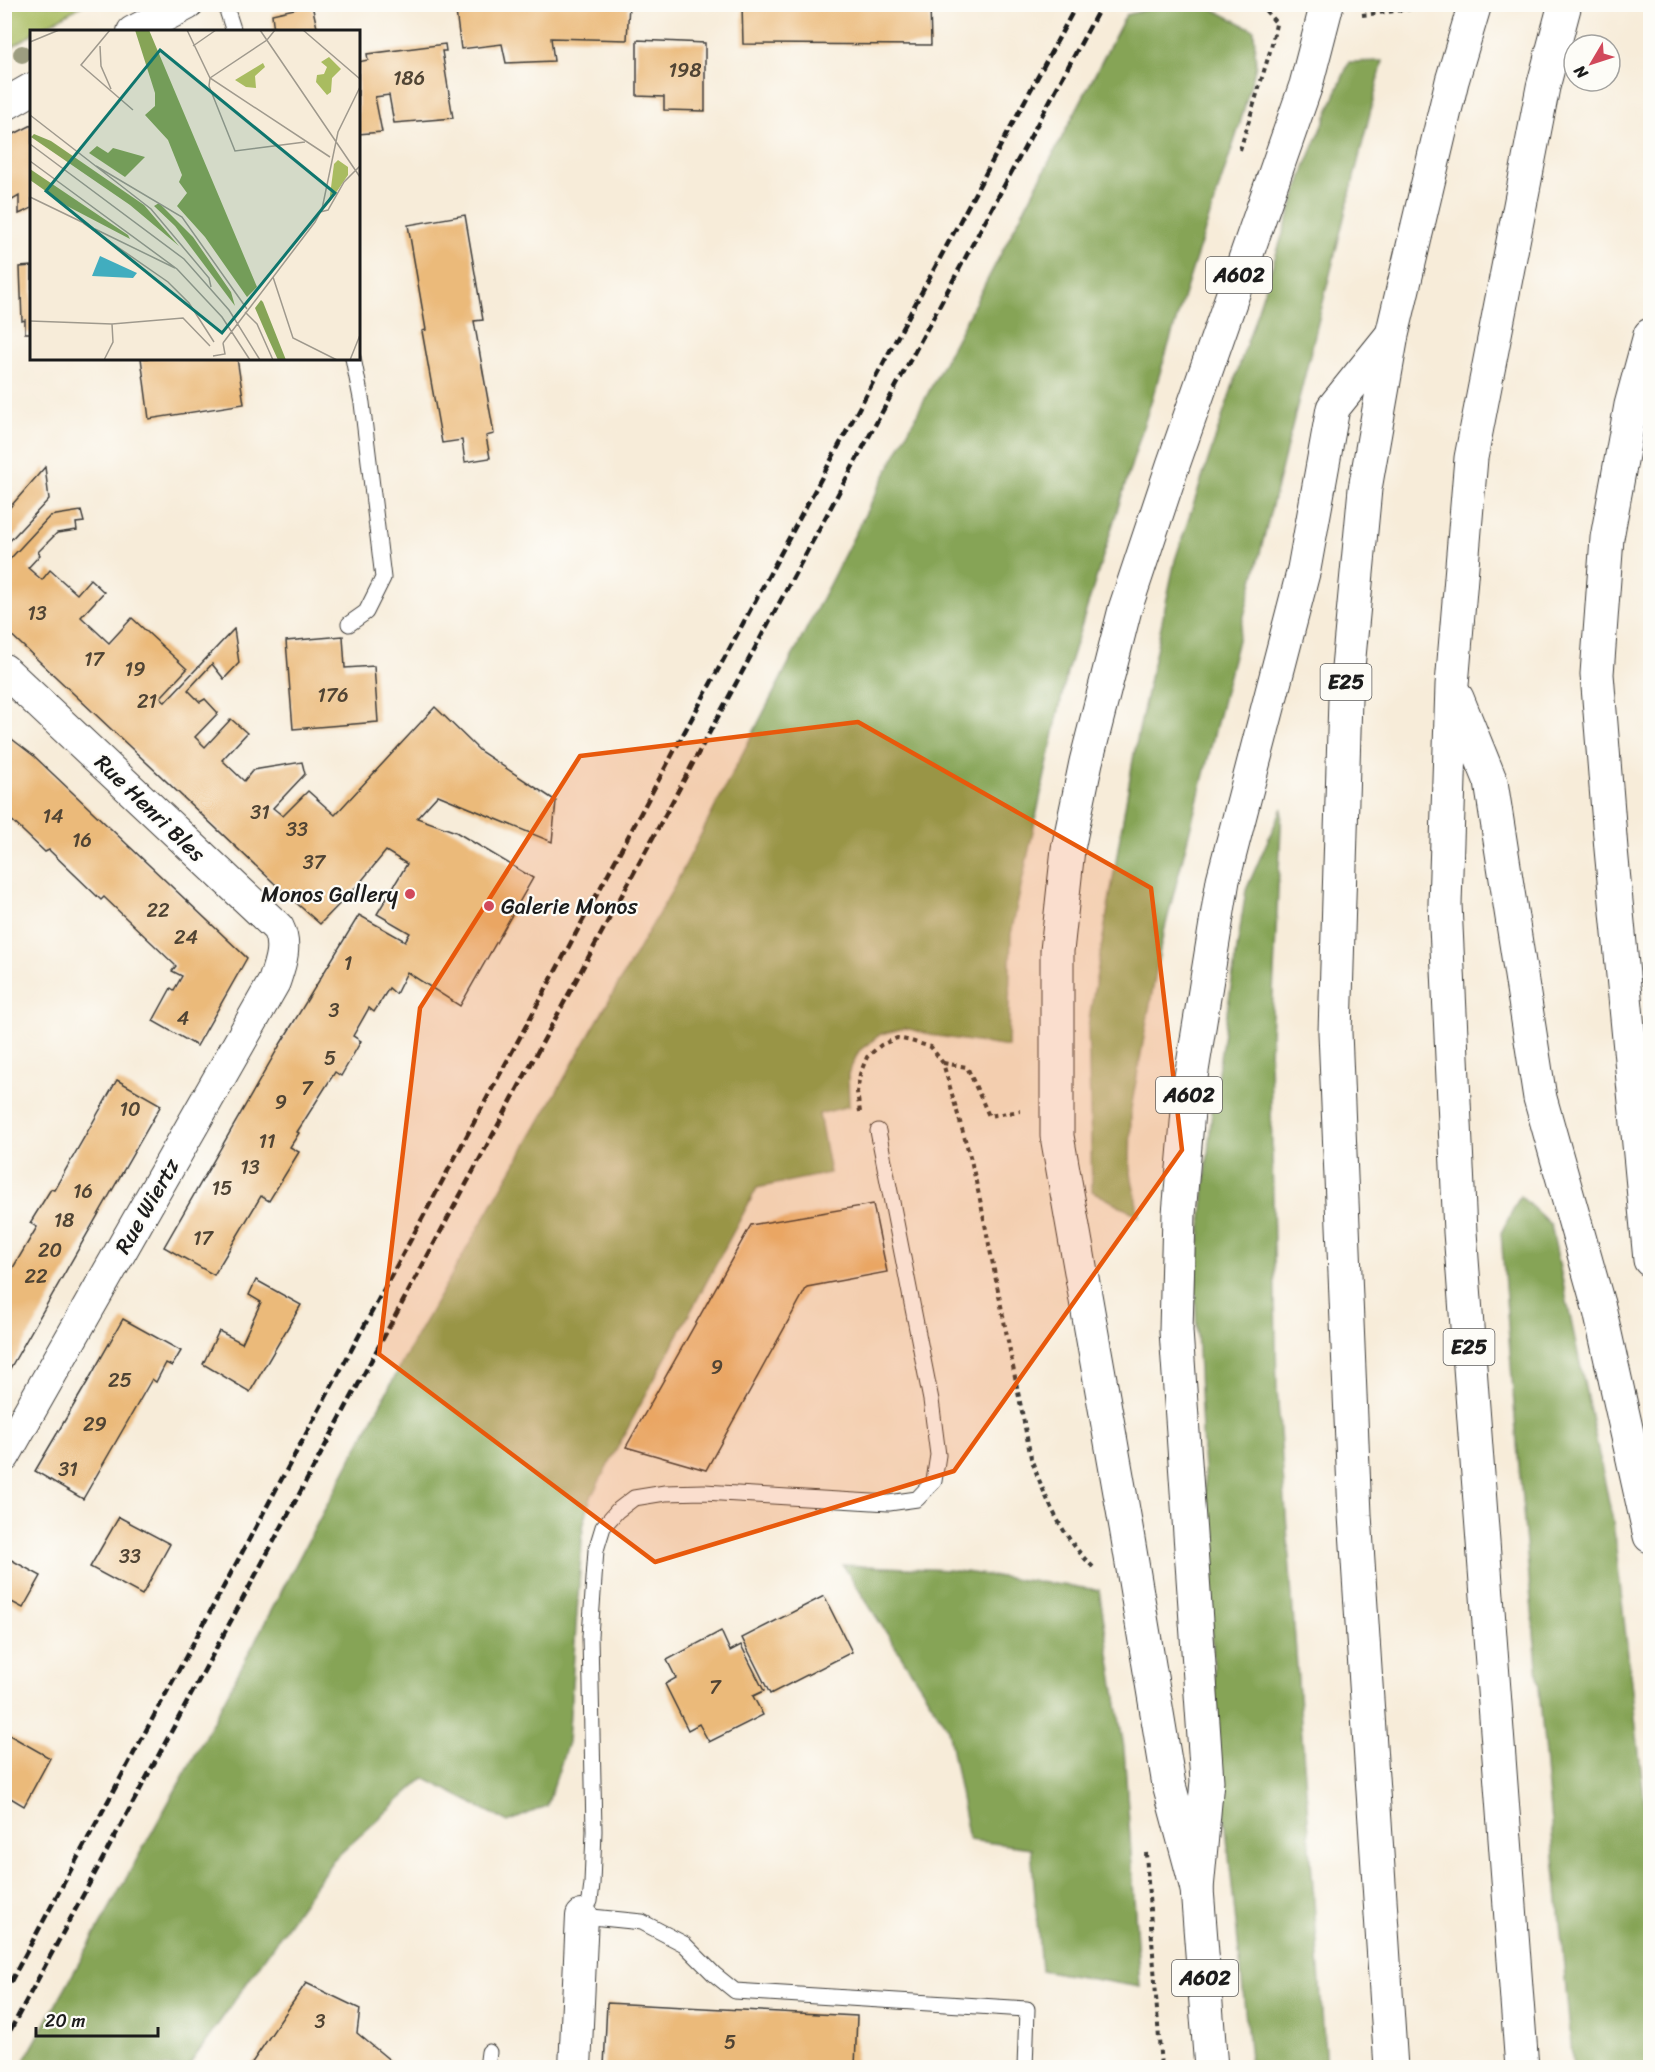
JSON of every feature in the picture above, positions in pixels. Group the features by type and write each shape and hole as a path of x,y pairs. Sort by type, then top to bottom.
{"highway":[{"name":"A602","path":"1197,1889 1168,1785 1126,1527 1057,1136 1057,951 1068,849 1086,762 1125,609 1306,85 1327,4"},
{"name":"E25","path":"1391,2067 1355,1515 1335,1032 1345,699 1365,489 1392,335 1452,81 1475,4"},
{"name":"E25","path":"1522,2067 1460,1232 1445,903 1452,685 1471,458 1543,87 1565,4"},
{"name":"A602","path":"1211,2067 1197,1889 1207,1781 1176,1331 1179,1214 1191,1077 1223,880 1304,569 1333,408 1392,335"},
{"path":"1650,335 1631,405 1607,538 1598,674 1611,849 1650,1260"},
{"path":"1452,685 1491,782 1540,1098 1600,1311 1650,1536"}],"street":[{"path":"137,30 187,4"},
{"path":"4,105 30,90"},
{"name":"Rue Henri Bles","path":"4,670 278,928 283,954"},
{"name":"Rue Wiertz","path":"4,1456 274,982 283,954"},
{"path":"575,2067 582,1916"}],"lane":[{"path":"225,4 233,30"},
{"path":"349,624 366,612 383,578 362,403 353,360"},
{"path":"878,1131 933,1413 938,1455 934,1481 917,1499 889,1503 704,1492 665,1493 634,1498 617,1510 603,1527 596,1550 592,1591 590,1699 594,1831 590,1901 582,1916 642,1922 684,1944 735,1991 1027,2009 1024,2067"}],"path":[{"path":"1238,158 1276,24"},
{"path":"878,1131 859,1110 857,1092 860,1074 867,1057 880,1045 897,1038 931,1047 943,1063 971,1160 1031,1458 1043,1492 1059,1524 1098,1572"},
{"path":"943,1063 967,1067 989,1116 1030,1110"},
{"path":"1146,1845 1161,2067"}],"highlighted area":[{"path":"858,722 1151,888 1182,1150 954,1471 655,1562 379,1354 420,1008 580,756"}],"green space":[{"path":"5,4 83,5 39,30 30,30 30,36 5,51"},
{"path":"1164,5 1205,5 1254,30 1256,66 1239,127 1067,672 1011,934 1008,1047 937,1036 905,1028 881,1034 859,1051 848,1074 849,1106 819,1114 830,1173 757,1188 591,1497 583,1527 568,1742 547,1806 508,1822 424,1778 333,1860 188,2067 21,2067 196,1753 413,1342 674,887 895,456 1126,15"},
{"path":"1383,61 1161,944 1131,1109 1130,1168 1139,1216 1092,1191 1088,1026 1134,754 1175,560 1305,167 1349,62"},
{"path":"1282,808 1270,1056 1277,1390 1326,2067 1251,2068 1218,1751 1195,1292 1212,1110 1246,890"},
{"path":"1520,1196 1551,1225 1613,1521 1648,1833 1650,2067 1573,2067 1517,1444 1501,1233"},
{"path":"843,1565 949,1570 1099,1590 1124,1748 1140,1987 1041,1970 1031,1848 969,1840 948,1729"}],"building":[{"path":"455,4 629,4 627,40 551,38 554,61 506,63 502,44 461,49"},
{"path":"742,4 930,4 931,45 743,44"},
{"path":"312,5 318,30 274,30 272,14"},
{"path":"637,40 705,43 705,111 664,110 664,97 637,96"},
{"path":"445,44 446,51 442,51 453,118 394,123 389,95 375,97 382,132 360,134 360,62 368,60 367,54"},
{"path":"30,126 30,209 19,214 19,196 4,205 4,139"},
{"path":"465,215 483,320 474,321 494,434 486,436 490,458 465,462 462,440 442,443 422,331 426,330 408,225"},
{"path":"30,266 30,333 25,333 25,320 22,321 20,267"},
{"path":"141,360 237,360 244,404 149,419"},
{"path":"45,467 49,499 4,547 4,514"},
{"path":"81,511 84,522 76,523 77,530 57,533 38,552 40,555 28,568 42,580 50,570 77,594 90,579 104,592 81,617 109,643 132,618 187,669 161,697 165,702 234,629 239,663 224,679 212,664 188,690 200,702 205,699 218,713 195,737 205,747 231,719 247,733 222,760 244,781 253,770 302,762 305,774 273,808 283,816 308,791 335,815 435,707 480,751 556,801 552,842 438,795 417,818 456,832 533,878 460,1006 407,972 396,994 389,988 374,1012 369,1008 353,1036 361,1041 341,1076 335,1072 297,1132 299,1133 290,1147 299,1152 269,1201 261,1196 214,1275 164,1247 281,1043 359,915 405,941 410,933 377,914 407,864 386,851 359,884 320,924 4,628 4,554 10,559 50,516"},
{"path":"343,636 345,668 374,666 378,722 293,729 286,641"},
{"path":"4,733 34,756 247,958 197,1046 153,1021 171,988 174,990 182,976 172,971 176,966 104,897 101,900 49,850 45,852 4,813"},
{"path":"117,1080 161,1105 4,1379 4,1283 37,1227 30,1223 51,1189 54,1190"},
{"path":"873,1204 887,1272 807,1287 706,1470 626,1447 751,1225"},
{"path":"256,1280 301,1305 250,1392 203,1364 219,1331 242,1343 261,1302 249,1295"},
{"path":"123,1319 181,1351 172,1366 166,1363 156,1382 152,1379 83,1499 35,1471"},
{"path":"119,1517 170,1544 142,1595 90,1567"},
{"path":"4,1556 41,1576 23,1608 8,1600 4,1607"},
{"path":"824,1596 852,1652 770,1694 742,1638"},
{"path":"721,1631 730,1651 741,1645 764,1691 753,1696 763,1715 709,1742 699,1724 688,1730 665,1684 676,1678 667,1660"},
{"path":"4,1732 50,1758 24,1806 4,1794"},
{"path":"306,1983 360,2009 357,2033 398,2067 249,2067"},
{"path":"607,2003 857,2016 855,2067 604,2067"}],"railway":[{"path":"4,1994 1077,4"},
{"path":"4,2042 1102,4"}],"place":[{"name":"Monos Gallery","path":"410,894"},
{"name":"Galerie Monos","path":"489,906"}]}
